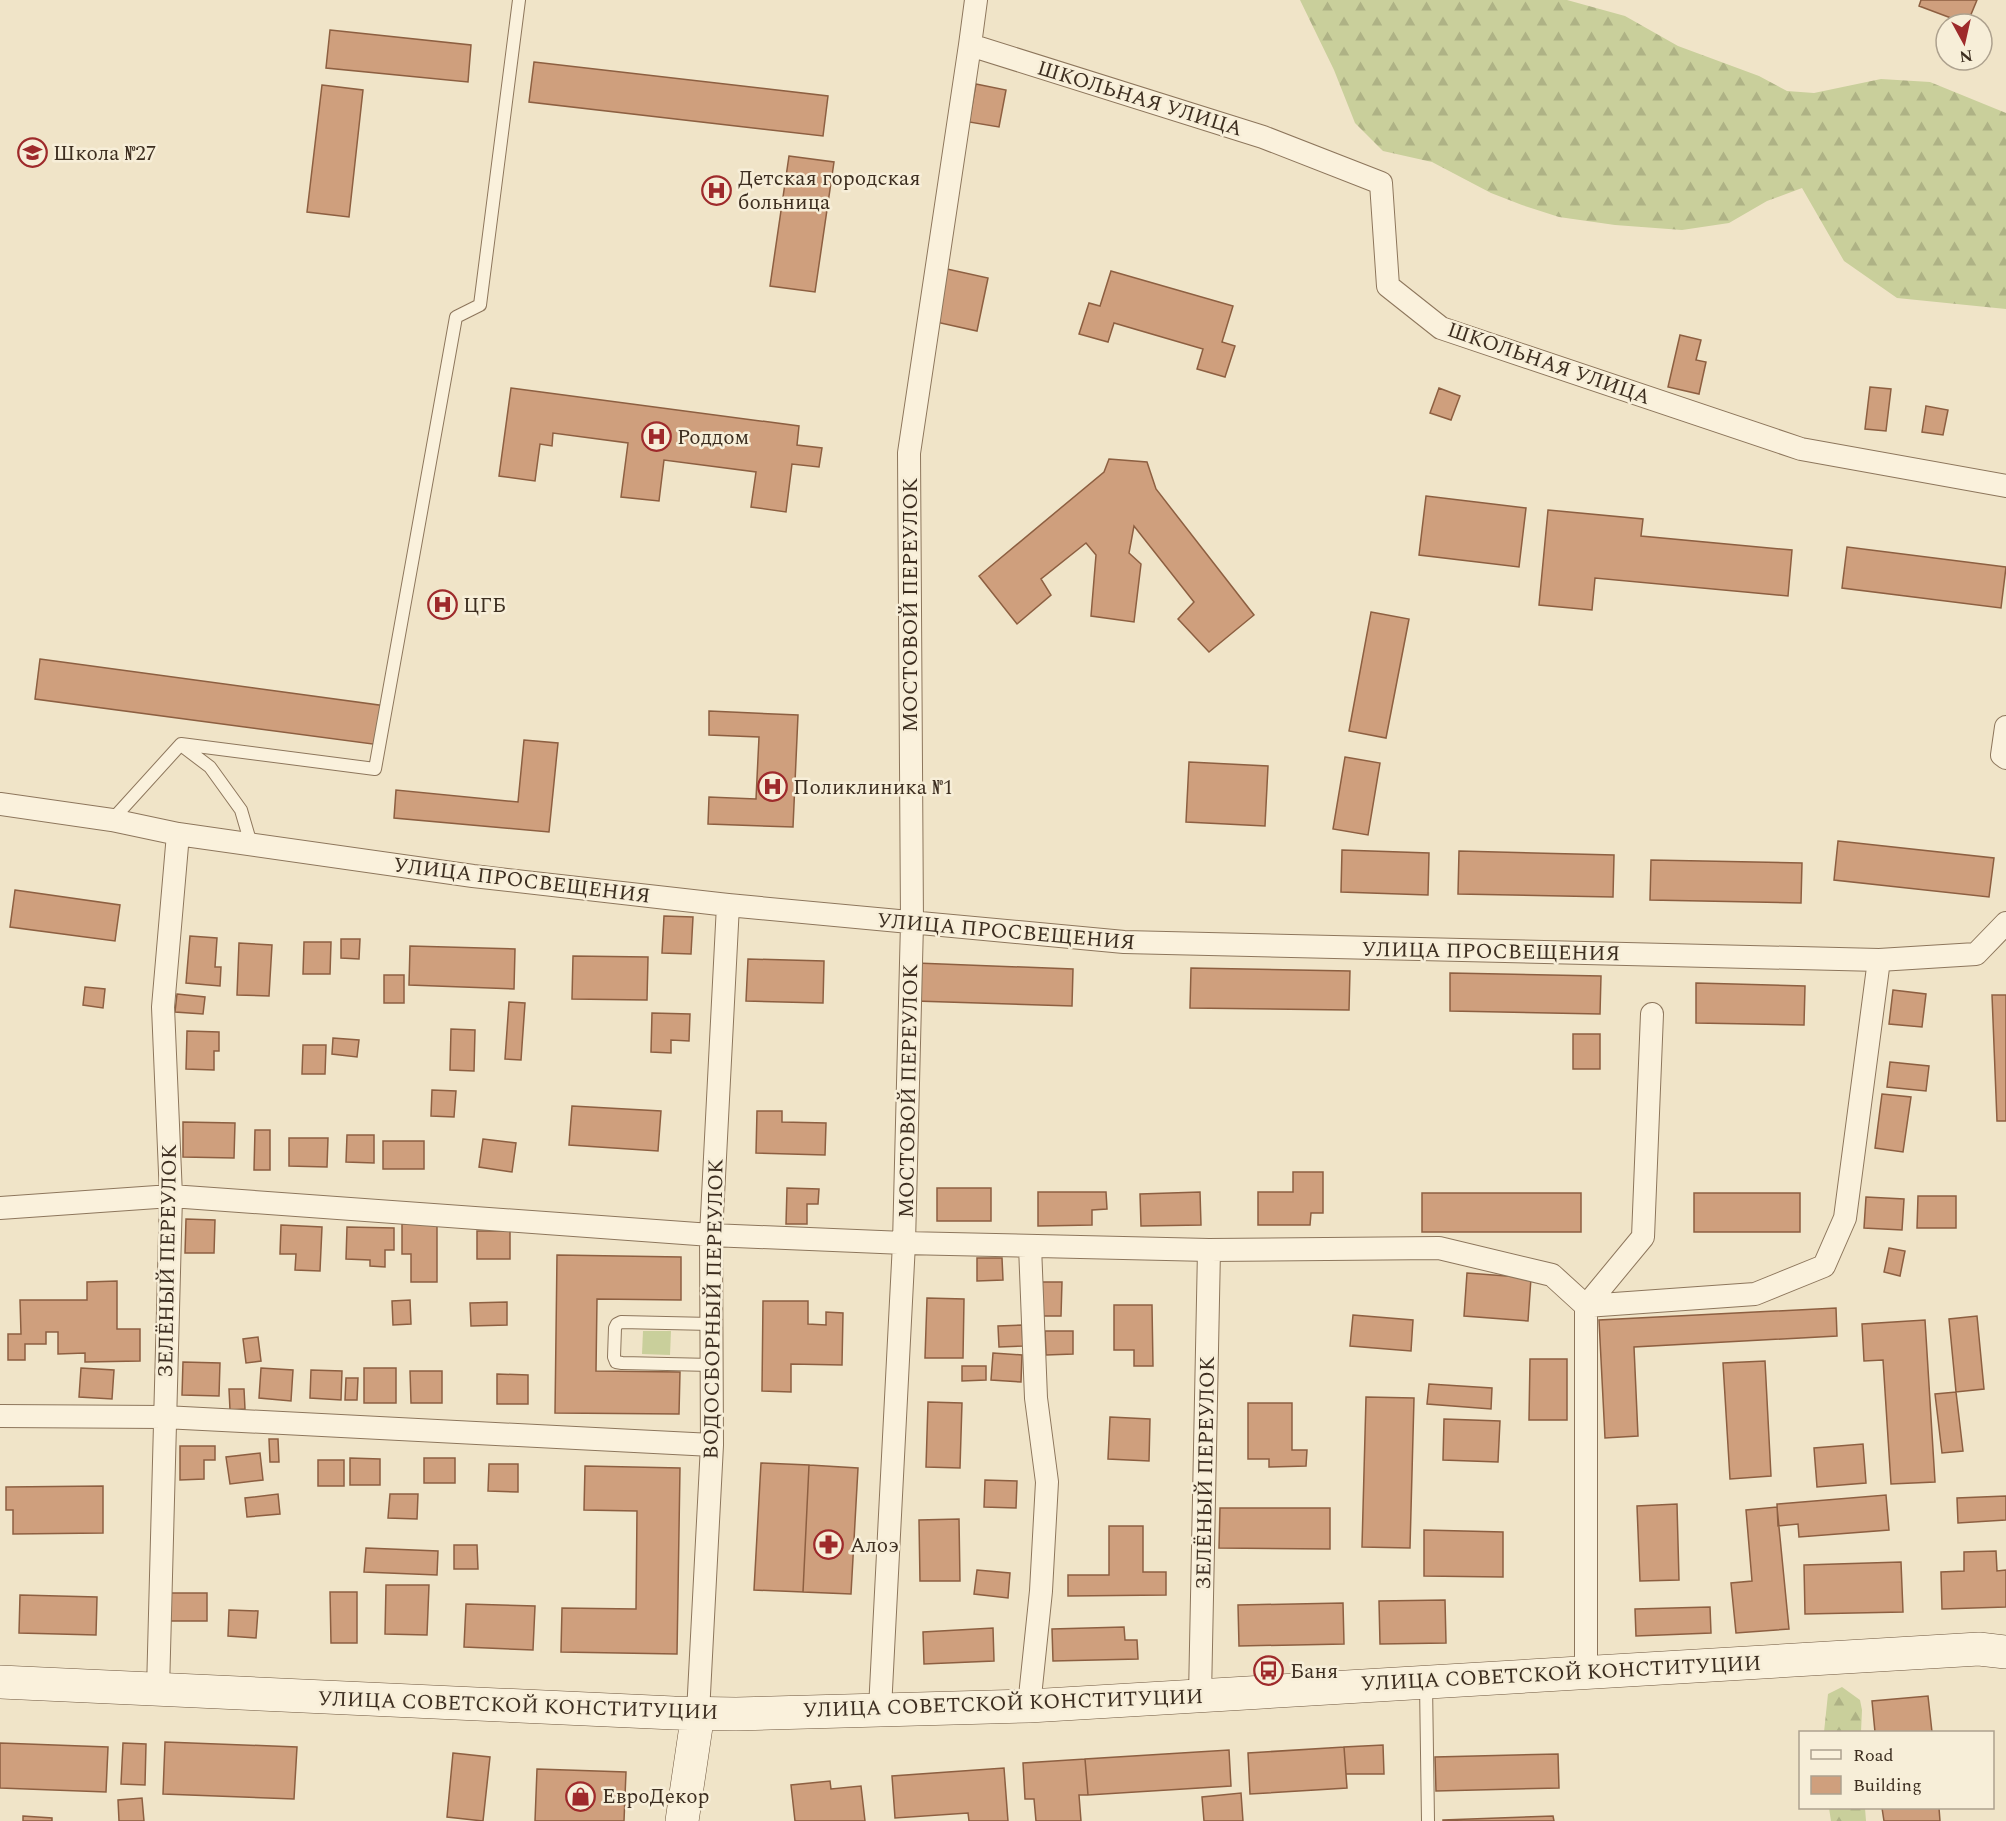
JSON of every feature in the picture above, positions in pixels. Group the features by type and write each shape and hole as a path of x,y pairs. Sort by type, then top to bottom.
{"main road":[{"name":"УЛИЦА СОВЕТСКОЙ КОНСТИТУЦИИ","path":"0,1682 698,1713 1029,1706 1979,1649 2006,1652"},
{"path":"682,1821 698,1713"}],"street":[{"path":"970,45 976,0"},
{"name":"ШКОЛЬНАЯ УЛИЦА","path":"970,45 1263,137 1381,183 1388,286 1441,328 1801,449 2006,486"},
{"name":"МОСТОВОЙ ПЕРЕУЛОК","path":"880,1709 904,1243 912,923 909,453 970,45"},
{"path":"2006,728 2002,755 2006,758"},
{"name":"УЛИЦА ПРОСВЕЩЕНИЯ","path":"0,804 112,820 178,834 473,876 728,905 1124,942 1879,960 1976,954 2006,923"},
{"name":"ЗЕЛЁНЫЙ ПЕРЕУЛОК","path":"158,1690 171,1196 163,1007 178,834"},
{"name":"ВОДОСБОРНЫЙ ПЕРЕУЛОК","path":"698,1713 712,1445 711,1235 728,905"},
{"path":"0,1208 171,1196 711,1235 904,1243 1209,1250 1439,1248 1552,1275 1586,1306 1755,1294 1824,1266 1845,1218 1879,960"},
{"path":"1586,1672 1586,1306 1643,1237 1652,1014"},
{"path":"1029,1706 1041,1591 1047,1482 1036,1398 1030,1246"},
{"name":"ЗЕЛЁНЫЙ ПЕРЕУЛОК","path":"1200,1696 1209,1250"},
{"path":"0,1416 164,1417 712,1445"}],"lane":[{"path":"181,744 375,770 456,317 480,305 519,0"},
{"path":"112,820 181,744"},
{"path":"181,744 210,767 241,810 250,844"},
{"path":"711,1324 621,1322 615,1328 614,1357 616,1362 622,1363 712,1365"},
{"path":"1426,1681 1428,1821"}],"green space":[{"path":"1300,0 1567,0 1625,16 1678,46 1759,76 1787,91 1814,93 1881,79 1930,82 2006,113 2006,309 1897,298 1844,261 1802,188 1767,201 1729,223 1682,230 1615,225 1559,217 1491,193 1432,162 1383,151 1355,123 1334,70"},
{"path":"643,1331 671,1331 670,1355 642,1354"},
{"path":"1842,1687 1860,1700 1861,1731 1824,1731 1828,1694"},
{"path":"1829,1809 1865,1809 1866,1821 1831,1821"}],"building":[{"path":"1921,0 1977,0 1972,12 1935,12 1919,6"},
{"path":"330,30 471,45 468,82 326,68"},
{"path":"534,62 828,96 823,136 529,102"},
{"path":"976,84 1006,90 999,127 969,122"},
{"path":"322,85 363,90 349,217 307,212"},
{"path":"789,156 834,162 815,292 770,286"},
{"path":"947,269 988,278 977,331 936,322"},
{"path":"1111,271 1233,306 1222,342 1235,346 1225,377 1197,369 1203,349 1114,323 1108,342 1079,334 1089,303 1100,306"},
{"path":"1680,335 1701,340 1696,360 1706,362 1699,394 1668,387"},
{"path":"1870,387 1891,389 1886,431 1865,429"},
{"path":"511,388 799,426 797,445 822,448 819,467 792,464 786,512 751,507 756,472 664,460 659,501 621,497 628,443 553,433 552,446 540,444 535,481 499,476"},
{"path":"1439,388 1460,396 1451,420 1430,413"},
{"path":"1926,406 1948,410 1943,435 1922,432"},
{"path":"1109,459 1147,462 1156,489 1254,615 1209,652 1178,619 1194,602 1134,526 1129,553 1141,564 1134,622 1091,616 1096,555 1086,543 1041,579 1051,595 1017,624 979,576 1104,472"},
{"path":"1426,496 1526,508 1519,567 1419,555"},
{"path":"1548,510 1643,519 1641,536 1792,550 1788,596 1595,578 1592,610 1539,605"},
{"path":"1847,547 2006,567 2001,608 1842,588"},
{"path":"1371,612 1409,619 1386,738 1349,731"},
{"path":"40,659 386,706 380,745 35,699"},
{"path":"709,711 798,715 793,827 708,824 709,797 756,799 759,737 709,735"},
{"path":"524,740 558,743 549,832 394,818 396,790 518,802"},
{"path":"1345,757 1380,763 1368,835 1333,829"},
{"path":"1189,762 1268,766 1265,826 1186,822"},
{"path":"1838,841 1994,858 1989,897 1834,880"},
{"path":"1342,850 1429,853 1428,895 1341,892"},
{"path":"1459,851 1614,855 1613,897 1458,894"},
{"path":"1651,860 1802,863 1801,903 1650,900"},
{"path":"15,890 120,905 115,941 10,927"},
{"path":"664,916 693,917 691,954 662,953"},
{"path":"190,936 217,938 215,967 221,967 220,986 186,983"},
{"path":"341,939 360,939 359,959 341,958"},
{"path":"304,942 331,942 330,974 303,974"},
{"path":"239,943 272,945 269,996 237,995"},
{"path":"410,946 515,949 514,989 409,985"},
{"path":"573,956 648,957 647,1000 572,999"},
{"path":"748,959 824,961 823,1003 746,1001"},
{"path":"916,963 1073,969 1072,1006 915,1001"},
{"path":"1191,968 1350,971 1349,1010 1190,1008"},
{"path":"1450,973 1601,976 1600,1014 1450,1011"},
{"path":"384,975 404,975 404,1003 384,1003"},
{"path":"1696,983 1805,986 1804,1025 1696,1023"},
{"path":"85,987 105,989 103,1008 83,1005"},
{"path":"1893,990 1926,994 1922,1027 1889,1024"},
{"path":"177,994 205,997 203,1014 175,1012"},
{"path":"1992,995 2006,995 2006,1121 1997,1121"},
{"path":"509,1002 525,1003 521,1060 505,1059"},
{"path":"652,1013 690,1014 689,1041 671,1040 671,1053 651,1052"},
{"path":"451,1029 475,1030 474,1071 450,1070"},
{"path":"187,1031 219,1032 219,1051 214,1051 214,1070 186,1069"},
{"path":"1573,1034 1600,1034 1600,1069 1573,1069"},
{"path":"333,1038 359,1040 357,1057 332,1054"},
{"path":"303,1045 326,1045 325,1074 302,1074"},
{"path":"1890,1062 1929,1066 1926,1091 1887,1087"},
{"path":"432,1090 456,1091 454,1117 431,1116"},
{"path":"1882,1094 1911,1097 1903,1152 1875,1148"},
{"path":"572,1106 661,1111 658,1151 569,1145"},
{"path":"757,1111 782,1111 782,1122 826,1123 825,1155 756,1153"},
{"path":"183,1122 235,1123 234,1158 183,1157"},
{"path":"255,1130 270,1130 270,1170 254,1170"},
{"path":"347,1135 374,1135 374,1163 346,1162"},
{"path":"289,1138 328,1138 327,1167 289,1166"},
{"path":"483,1139 516,1143 512,1172 479,1167"},
{"path":"383,1141 424,1141 424,1169 383,1169"},
{"path":"1293,1172 1323,1172 1323,1213 1311,1213 1310,1225 1258,1225 1258,1192 1293,1192"},
{"path":"787,1188 819,1189 818,1204 807,1204 807,1224 786,1224"},
{"path":"937,1188 991,1188 991,1221 937,1221"},
{"path":"1038,1192 1106,1192 1107,1209 1092,1210 1092,1225 1038,1226"},
{"path":"1200,1192 1201,1225 1141,1226 1140,1194"},
{"path":"1422,1193 1581,1193 1581,1232 1422,1232"},
{"path":"1694,1193 1800,1193 1800,1232 1694,1232"},
{"path":"1918,1196 1956,1196 1956,1228 1917,1228"},
{"path":"1866,1197 1904,1199 1902,1230 1864,1228"},
{"path":"186,1219 215,1220 214,1253 185,1253"},
{"path":"437,1223 437,1282 411,1282 411,1254 402,1254 402,1224"},
{"path":"281,1225 322,1227 320,1271 295,1270 296,1254 280,1254"},
{"path":"347,1227 394,1228 394,1250 385,1250 385,1267 370,1266 370,1260 346,1259"},
{"path":"477,1231 510,1231 510,1259 477,1259"},
{"path":"1889,1248 1905,1251 1900,1276 1884,1272"},
{"path":"557,1255 681,1257 681,1300 597,1299 596,1371 680,1372 679,1414 555,1413"},
{"path":"977,1258 1002,1258 1003,1280 977,1281"},
{"path":"1467,1273 1531,1278 1528,1321 1464,1316"},
{"path":"117,1281 117,1329 140,1329 140,1361 85,1362 85,1353 58,1354 58,1332 46,1332 46,1344 25,1344 25,1360 8,1360 8,1334 21,1334 20,1300 87,1300 87,1282"},
{"path":"1041,1282 1062,1282 1061,1316 1040,1316"},
{"path":"927,1298 964,1299 963,1358 925,1358"},
{"path":"410,1300 411,1324 393,1325 392,1301"},
{"path":"763,1301 808,1301 808,1324 826,1325 826,1312 843,1313 842,1365 791,1364 791,1392 762,1391"},
{"path":"507,1302 507,1325 471,1326 470,1303"},
{"path":"1114,1305 1152,1305 1153,1366 1134,1366 1134,1350 1114,1350"},
{"path":"1836,1308 1837,1336 1634,1347 1638,1436 1605,1438 1599,1320"},
{"path":"1353,1315 1413,1320 1411,1351 1350,1346"},
{"path":"1977,1316 1984,1389 1956,1392 1949,1319"},
{"path":"1925,1320 1935,1482 1891,1484 1883,1360 1864,1361 1862,1324"},
{"path":"1022,1325 1023,1346 999,1347 998,1326"},
{"path":"1045,1331 1073,1331 1073,1354 1046,1355"},
{"path":"258,1337 261,1361 246,1363 243,1339"},
{"path":"993,1353 1022,1355 1021,1382 991,1380"},
{"path":"1530,1359 1567,1359 1567,1420 1529,1420"},
{"path":"1765,1361 1771,1476 1730,1479 1723,1363"},
{"path":"183,1362 220,1363 219,1396 182,1395"},
{"path":"962,1366 986,1366 986,1380 962,1381"},
{"path":"81,1368 114,1370 112,1399 79,1397"},
{"path":"261,1368 293,1370 291,1401 259,1398"},
{"path":"364,1368 396,1368 396,1403 364,1403"},
{"path":"311,1370 342,1371 341,1400 310,1398"},
{"path":"410,1371 442,1371 442,1403 411,1403"},
{"path":"497,1374 528,1375 528,1404 497,1404"},
{"path":"346,1378 358,1378 357,1400 345,1400"},
{"path":"1429,1384 1492,1388 1491,1409 1427,1404"},
{"path":"229,1389 244,1389 245,1409 230,1410"},
{"path":"1956,1392 1963,1451 1942,1453 1935,1394"},
{"path":"1366,1397 1414,1398 1410,1548 1362,1547"},
{"path":"928,1402 962,1403 960,1468 926,1467"},
{"path":"1248,1403 1292,1403 1292,1450 1307,1450 1306,1466 1269,1467 1269,1459 1248,1459"},
{"path":"1110,1417 1150,1419 1149,1461 1108,1459"},
{"path":"1444,1419 1500,1421 1498,1462 1443,1460"},
{"path":"269,1439 278,1439 279,1462 270,1462"},
{"path":"1863,1444 1866,1483 1817,1487 1814,1448"},
{"path":"180,1446 215,1446 215,1460 204,1460 204,1479 180,1480"},
{"path":"260,1453 263,1480 230,1484 226,1457"},
{"path":"350,1458 380,1459 380,1485 350,1485"},
{"path":"424,1458 455,1458 455,1483 424,1483"},
{"path":"318,1460 344,1460 344,1486 318,1486"},
{"path":"761,1463 809,1465 803,1592 754,1590"},
{"path":"489,1464 518,1464 518,1492 488,1491"},
{"path":"809,1465 858,1468 851,1594 803,1592"},
{"path":"585,1466 680,1468 677,1654 561,1652 562,1608 636,1609 637,1511 584,1510"},
{"path":"985,1480 1017,1481 1016,1508 984,1507"},
{"path":"103,1486 103,1533 13,1534 13,1510 6,1510 6,1487"},
{"path":"278,1494 280,1514 247,1517 245,1498"},
{"path":"390,1494 418,1494 417,1519 388,1518"},
{"path":"1886,1495 1889,1530 1799,1537 1798,1524 1778,1526 1777,1504"},
{"path":"2006,1496 2006,1520 1958,1523 1957,1498"},
{"path":"1677,1504 1679,1580 1640,1581 1637,1506"},
{"path":"1777,1507 1789,1629 1736,1633 1731,1583 1752,1581 1746,1510"},
{"path":"1220,1508 1330,1508 1330,1549 1219,1548"},
{"path":"959,1519 960,1581 920,1581 919,1520"},
{"path":"1109,1526 1143,1526 1143,1572 1166,1572 1166,1595 1068,1596 1068,1575 1109,1575"},
{"path":"1424,1530 1503,1532 1503,1577 1424,1576"},
{"path":"454,1545 477,1545 478,1569 454,1569"},
{"path":"366,1548 438,1551 437,1575 364,1572"},
{"path":"1996,1551 1997,1571 2006,1570 2006,1607 1942,1609 1941,1572 1964,1571 1964,1552"},
{"path":"1901,1562 1903,1612 1805,1614 1804,1565"},
{"path":"977,1570 1010,1573 1008,1598 974,1594"},
{"path":"386,1585 429,1585 427,1635 385,1634"},
{"path":"330,1592 357,1592 357,1643 331,1643"},
{"path":"171,1593 207,1593 207,1621 170,1621"},
{"path":"20,1595 97,1597 96,1635 19,1633"},
{"path":"1445,1600 1446,1643 1380,1644 1379,1601"},
{"path":"1343,1603 1344,1644 1239,1646 1238,1605"},
{"path":"466,1604 535,1606 533,1650 464,1647"},
{"path":"1710,1607 1711,1633 1636,1636 1635,1609"},
{"path":"229,1610 258,1611 256,1638 228,1636"},
{"path":"1124,1627 1125,1640 1137,1640 1138,1659 1053,1661 1052,1629"},
{"path":"993,1628 994,1661 924,1664 923,1632"},
{"path":"1928,1696 1932,1731 1875,1731 1872,1701"},
{"path":"165,1742 297,1747 294,1799 163,1794"},
{"path":"0,1743 108,1747 106,1792 0,1788"},
{"path":"123,1743 146,1744 145,1785 121,1784"},
{"path":"1383,1745 1384,1774 1346,1774 1344,1747"},
{"path":"1344,1747 1347,1788 1250,1794 1248,1753"},
{"path":"1229,1750 1231,1786 1088,1795 1085,1759"},
{"path":"453,1753 490,1757 483,1821 447,1817"},
{"path":"1558,1754 1559,1788 1436,1791 1435,1757"},
{"path":"1085,1759 1088,1795 1079,1795 1081,1821 1036,1821 1034,1799 1025,1799 1023,1763"},
{"path":"1004,1768 1008,1821 969,1821 968,1813 895,1818 892,1776"},
{"name":"ЕвроДекор","path":"537,1769 626,1772 624,1821 535,1821"},
{"path":"830,1781 831,1789 861,1786 865,1821 795,1821 791,1785"},
{"path":"1241,1793 1243,1821 1204,1821 1202,1797"},
{"path":"142,1798 144,1821 119,1821 118,1800"},
{"path":"1882,1809 1939,1809 1940,1821 1884,1821"},
{"path":"23,1816 52,1818 52,1821 23,1821"},
{"path":"1553,1816 1554,1821 1443,1821 1443,1820"}],"place":[{"name":"Школа №27","path":"32,153"},
{"name":"Детская городская больница","path":"717,190"},
{"name":"Роддом","path":"656,437"},
{"name":"ЦГБ","path":"442,605"},
{"name":"Поликлиника №1","path":"772,787"},
{"name":"Алоэ","path":"829,1545"},
{"name":"Баня","path":"1269,1671"},
{"name":"ЕвроДекор","path":"581,1796"}]}
